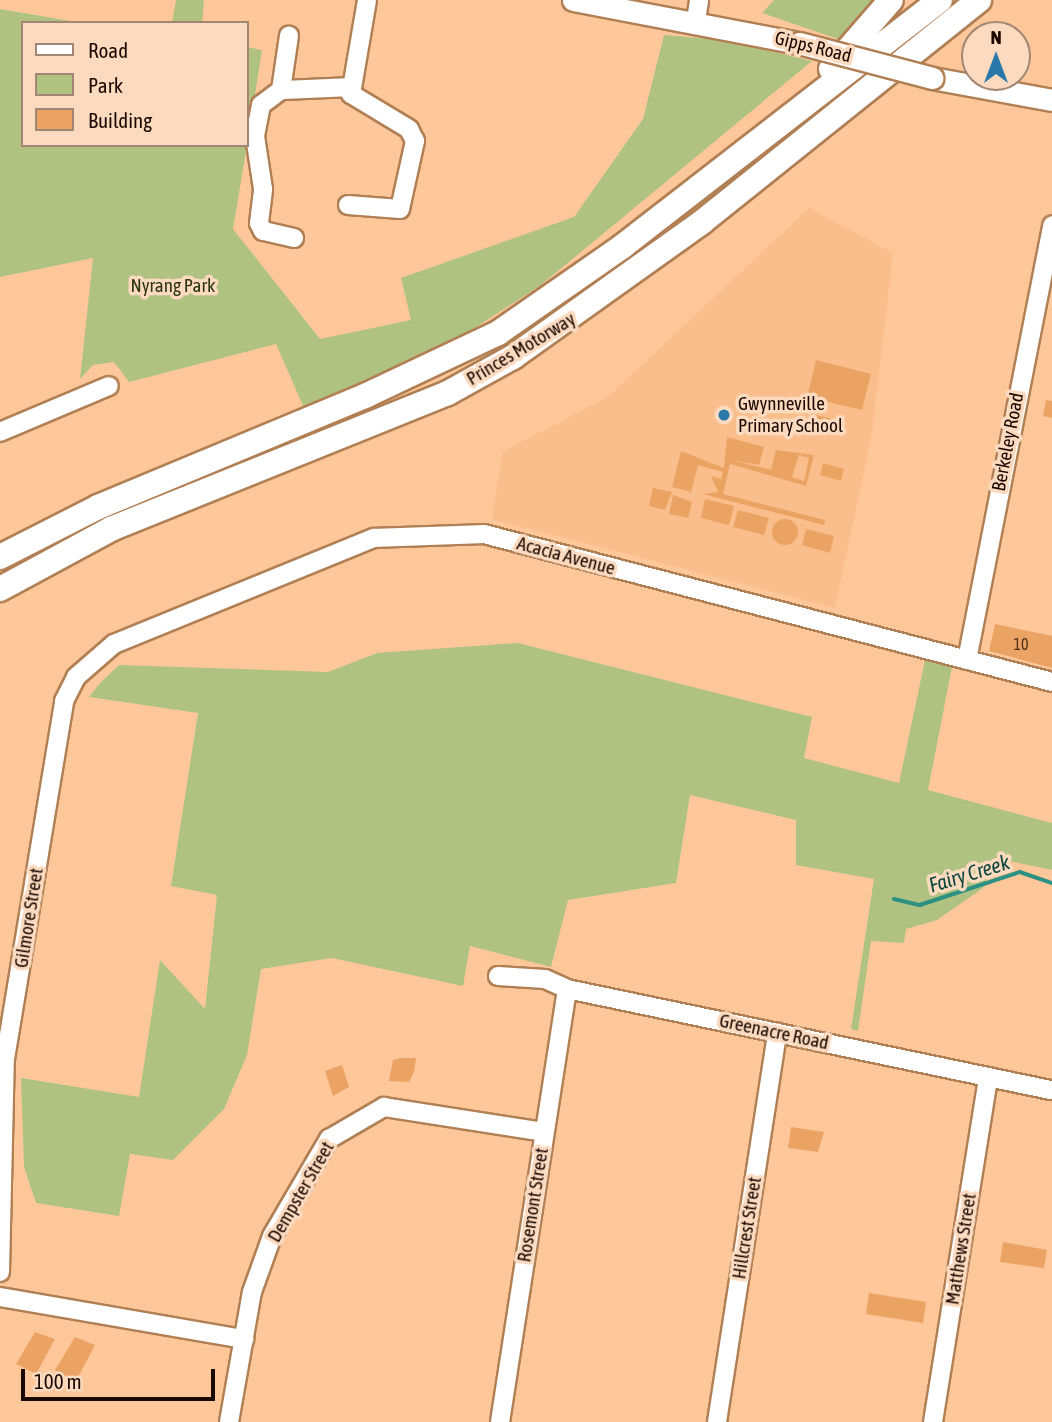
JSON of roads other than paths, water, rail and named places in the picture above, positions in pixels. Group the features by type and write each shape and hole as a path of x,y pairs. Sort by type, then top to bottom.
{"highway":[{"path":"695,191 843,57 891,0"},
{"name":"Princes Motorway","path":"0,557 98,507 367,395 498,332 695,191 940,0"},
{"name":"Princes Motorway","path":"0,589 111,529 448,393 513,357 702,222 979,0"}],"main road":[{"name":"Gipps Road","path":"573,0 697,10 799,43 932,78 1052,100"}],"street":[{"path":"348,205 400,209 415,141 409,129 358,103 349,87 366,0"},
{"path":"281,90 289,37"},
{"path":"294,238 263,231 259,223 257,117 265,97 281,90 349,87"},
{"name":"Berkeley Road","path":"967,660 1052,225"},
{"path":"0,432 110,386"},
{"name":"Acacia Avenue","path":"93,658 374,538 484,534 1052,682"},
{"name":"Gilmore Street","path":"0,1272 3,1058 64,701 93,658"},
{"name":"Greenacre Road","path":"498,976 545,979 567,989 1052,1090"},
{"name":"Rosemont Street","path":"500,1422 567,989"},
{"name":"Hillcrest Street","path":"717,1422 778,1033"},
{"name":"Matthews Street","path":"933,1422 988,1077"},
{"name":"Dempster Street","path":"229,1422 244,1339 272,1236 329,1139 384,1107 544,1132"},
{"path":"0,1297 244,1339"}],"waterway":[{"name":"Fairy Creek","path":"894,899 920,905 1020,872 1052,883"}],"place":[{"name":"Gwynneville Primary School","path":"724,415"}],"park label":[{"name":"Nyrang Park","path":"173,286"}]}
